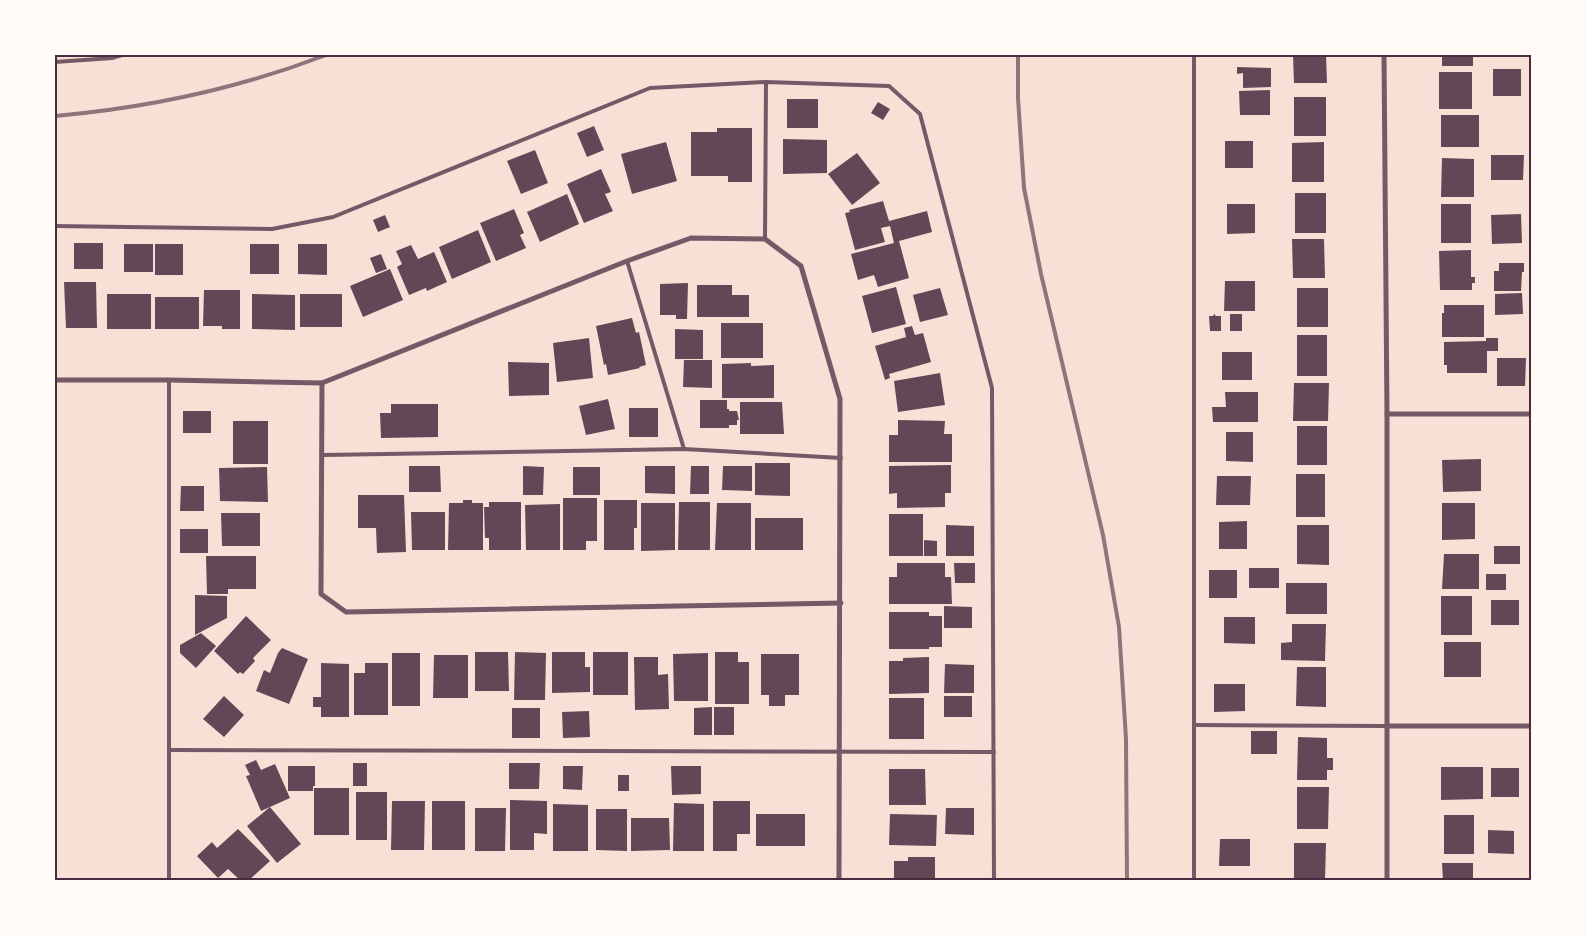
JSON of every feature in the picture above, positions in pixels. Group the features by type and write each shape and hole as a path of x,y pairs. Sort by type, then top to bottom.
{"street":[{"path":"1384,55 1387,414 1387,880"},
{"path":"55,380 322,383 627,261 690,238 765,239 801,266 840,399 839,880"},
{"path":"322,383 321,594 346,612 841,603"},
{"path":"1387,414 1531,414"},
{"path":"1387,726 1531,726"}],"lane":[{"path":"55,62 112,58 122,55"},
{"path":"1194,55 1194,880"},
{"path":"765,239 766,82"},
{"path":"55,226 272,230 334,216 650,88 766,82 888,86 920,114 992,388 994,880"},
{"path":"627,261 684,449"},
{"path":"169,380 169,880"},
{"path":"323,455 684,449 841,458"},
{"path":"1194,725 1387,726"},
{"path":"169,750 994,752"}],"building":[{"path":"1293,55 1326,55 1327,83 1294,83"},
{"path":"1442,55 1473,55 1473,66 1442,66"},
{"path":"1237,67 1271,68 1271,87 1243,88 1243,73 1237,74"},
{"path":"1493,69 1521,69 1521,96 1493,96"},
{"path":"1439,72 1472,72 1472,109 1439,109"},
{"path":"1270,90 1270,115 1240,115 1239,91"},
{"path":"1294,97 1326,97 1326,136 1294,136"},
{"path":"787,99 818,99 818,128 787,128"},
{"path":"878,102 890,109 883,120 871,113"},
{"path":"1441,115 1479,115 1479,147 1441,147"},
{"path":"594,126 604,150 587,157 577,133"},
{"path":"717,128 752,128 752,182 728,182 728,176 691,176 691,132 717,132"},
{"path":"783,139 827,140 827,173 783,174"},
{"path":"1225,141 1253,141 1253,168 1225,168"},
{"path":"666,142 677,181 632,194 621,154"},
{"path":"1324,142 1324,182 1292,182 1292,143"},
{"path":"535,150 548,183 521,194 507,161"},
{"path":"857,153 880,183 852,205 828,174"},
{"path":"1491,155 1524,155 1523,180 1491,180"},
{"path":"1442,158 1474,159 1474,197 1441,197"},
{"path":"601,169 611,192 605,194 613,211 584,223 567,184"},
{"path":"1295,193 1326,193 1326,233 1295,233"},
{"path":"567,194 579,224 540,242 527,212"},
{"path":"883,201 889,221 927,211 932,232 899,241 909,278 878,287 874,275 858,280 851,254 894,243 890,226 881,228 885,242 855,250 845,213 850,212 849,210"},
{"path":"1227,204 1255,204 1255,233 1227,234"},
{"path":"1441,204 1471,204 1471,243 1441,243"},
{"path":"514,209 524,233 520,235 526,248 496,261 480,223"},
{"path":"1521,214 1522,243 1492,244 1491,215"},
{"path":"385,215 390,227 378,232 373,220"},
{"path":"478,230 491,262 452,279 439,247"},
{"path":"1292,239 1324,239 1325,278 1293,278"},
{"path":"74,243 103,243 103,269 74,269"},
{"path":"124,244 153,244 153,272 124,272"},
{"path":"155,244 183,244 183,275 155,275"},
{"path":"250,244 279,244 279,274 250,274"},
{"path":"298,244 327,244 327,275 298,274"},
{"path":"411,245 418,259 434,252 447,282 427,291 426,288 409,295 397,267 402,264 396,251"},
{"path":"1471,250 1471,277 1475,277 1475,283 1472,283 1472,290 1440,290 1439,251"},
{"path":"381,254 387,269 376,273 370,258"},
{"path":"1499,263 1524,263 1521,291 1494,291 1494,271 1499,271"},
{"path":"390,269 403,300 363,317 350,286"},
{"path":"1225,281 1255,281 1255,311 1224,311"},
{"path":"64,282 96,282 97,328 66,328"},
{"path":"688,283 687,319 676,319 676,315 660,315 660,284"},
{"path":"697,285 732,285 732,295 749,295 749,317 697,317"},
{"path":"896,287 906,324 872,333 862,296"},
{"path":"940,288 948,315 920,322 913,295"},
{"path":"1297,288 1328,288 1328,327 1297,327"},
{"path":"204,290 240,290 240,329 222,329 222,326 203,326"},
{"path":"1522,293 1523,314 1495,315 1495,294"},
{"path":"107,294 151,294 151,329 107,329"},
{"path":"252,294 295,295 295,330 252,329"},
{"path":"300,294 342,294 342,327 300,327"},
{"path":"155,297 199,297 199,329 155,329"},
{"path":"1444,305 1484,305 1484,337 1442,337"},
{"path":"1214,314 1221,316 1221,331 1210,331 1209,316"},
{"path":"1230,314 1242,314 1242,331 1230,331"},
{"path":"632,318 636,333 639,332 646,365 608,375 606,364 604,365 596,326"},
{"path":"721,323 763,323 763,358 721,358"},
{"path":"912,326 915,335 923,333 931,362 889,374 890,378 885,380 875,346 906,337 904,328"},
{"path":"675,329 703,330 703,359 675,359"},
{"path":"1297,335 1327,335 1327,376 1297,376"},
{"path":"589,338 593,378 557,382 553,343"},
{"path":"1486,338 1498,338 1498,351 1487,351 1487,373 1447,373 1447,365 1444,365 1444,342 1486,341"},
{"path":"1222,352 1252,352 1252,380 1222,380"},
{"path":"1497,358 1526,358 1525,386 1497,386"},
{"path":"684,360 712,360 712,388 683,387"},
{"path":"508,362 549,363 549,395 509,396"},
{"path":"751,363 751,366 774,365 774,398 722,398 722,364"},
{"path":"940,373 945,405 898,412 894,381"},
{"path":"1294,383 1329,383 1328,421 1293,421"},
{"path":"1225,392 1258,392 1258,422 1213,422 1212,407 1226,407"},
{"path":"608,399 615,429 586,435 579,406"},
{"path":"700,400 727,400 727,409 729,411 737,411 739,420 737,420 737,425 729,425 729,428 700,428"},
{"path":"740,402 782,402 784,434 740,434"},
{"path":"391,404 438,404 438,437 381,438 380,413 391,413"},
{"path":"629,408 658,408 658,437 629,437"},
{"path":"183,411 211,411 211,433 183,433"},
{"path":"898,420 945,421 944,434 952,434 952,462 889,462 889,435 898,435"},
{"path":"233,421 268,421 268,464 233,464"},
{"path":"1297,426 1327,426 1327,465 1297,465"},
{"path":"1226,432 1253,432 1253,462 1226,461"},
{"path":"1481,459 1481,491 1443,492 1442,460"},
{"path":"755,463 790,463 790,496 755,495"},
{"path":"951,465 951,493 945,493 945,507 897,508 897,493 889,494 889,466"},
{"path":"409,466 440,466 441,492 409,492"},
{"path":"523,466 544,467 543,495 523,495"},
{"path":"645,466 675,466 675,494 645,493"},
{"path":"691,466 709,466 709,494 690,494"},
{"path":"723,466 752,466 752,491 722,490"},
{"path":"267,467 268,502 220,501 219,468"},
{"path":"573,467 600,467 600,495 573,495"},
{"path":"1296,474 1325,474 1325,517 1296,517"},
{"path":"1217,476 1251,476 1250,505 1216,505"},
{"path":"181,486 204,486 204,511 180,511"},
{"path":"358,495 404,495 406,552 377,553 376,528 358,528"},
{"path":"563,498 597,498 597,541 586,541 586,550 563,550"},
{"path":"463,500 472,500 472,503 483,503 483,550 448,550 449,503 463,503"},
{"path":"604,500 637,500 637,528 634,528 634,550 604,550"},
{"path":"489,502 521,502 521,550 489,550 489,538 485,538 484,507 489,507"},
{"path":"679,502 710,502 710,550 678,550"},
{"path":"641,503 675,503 675,550 641,551"},
{"path":"717,503 751,503 751,550 715,550"},
{"path":"1442,503 1475,503 1475,539 1442,540"},
{"path":"560,504 560,550 526,550 525,505"},
{"path":"411,512 445,512 445,550 412,550"},
{"path":"221,513 260,513 260,546 222,546"},
{"path":"889,514 923,514 923,556 889,556"},
{"path":"755,518 803,518 803,550 755,550"},
{"path":"1247,521 1247,549 1219,549 1219,522"},
{"path":"946,525 974,526 974,556 946,556"},
{"path":"1297,525 1329,525 1329,565 1297,564"},
{"path":"180,529 208,529 208,553 180,553"},
{"path":"924,540 937,541 937,556 924,556"},
{"path":"1494,546 1520,546 1520,564 1494,564"},
{"path":"1444,554 1479,554 1479,589 1442,589"},
{"path":"206,556 256,556 256,589 228,589 228,594 207,594"},
{"path":"897,563 945,563 945,577 951,577 952,604 889,604 889,577 897,577"},
{"path":"954,563 975,563 975,583 955,583"},
{"path":"1249,568 1279,568 1279,588 1249,588"},
{"path":"1209,570 1237,570 1237,598 1209,598"},
{"path":"1486,574 1506,574 1506,590 1486,590"},
{"path":"1286,583 1327,583 1327,614 1286,614"},
{"path":"195,595 227,596 227,618 195,635"},
{"path":"1441,596 1472,596 1472,635 1441,635"},
{"path":"1491,600 1519,600 1519,625 1491,625"},
{"path":"944,606 972,607 972,628 944,628"},
{"path":"889,612 929,612 929,616 942,616 942,647 929,647 929,649 889,649"},
{"path":"246,616 271,640 253,658 255,661 243,674 240,672 238,674 214,651"},
{"path":"1224,617 1255,617 1255,644 1224,643"},
{"path":"1292,624 1326,624 1325,661 1281,660 1281,643 1292,642"},
{"path":"201,633 216,646 196,668 180,653 180,645"},
{"path":"1444,642 1481,642 1481,677 1444,677"},
{"path":"282,648 308,659 289,704 256,691 264,670 270,673"},
{"path":"475,652 508,652 509,691 475,691"},
{"path":"515,652 546,653 545,700 514,700"},
{"path":"552,652 585,652 585,667 590,667 590,692 552,693"},
{"path":"593,652 628,652 628,695 593,695"},
{"path":"715,652 738,652 738,662 749,662 749,704 715,704"},
{"path":"392,653 420,653 420,706 392,706"},
{"path":"708,653 708,701 674,701 673,654"},
{"path":"761,654 799,654 799,695 785,695 785,706 769,706 769,695 761,695"},
{"path":"434,655 468,655 468,698 433,698"},
{"path":"634,657 658,657 658,675 668,674 669,709 635,710"},
{"path":"929,657 929,693 889,694 889,661 903,661 903,658"},
{"path":"321,663 349,664 349,717 321,717 321,707 313,707 313,697 321,697"},
{"path":"365,663 388,663 388,715 354,715 354,673 365,673"},
{"path":"945,664 974,665 974,693 944,693"},
{"path":"1297,667 1326,667 1326,707 1296,706"},
{"path":"1214,684 1245,684 1245,711 1214,712"},
{"path":"224,696 244,715 224,737 203,719"},
{"path":"944,696 972,696 972,717 944,717"},
{"path":"889,698 924,698 924,739 889,739"},
{"path":"712,707 712,735 694,735 694,708"},
{"path":"714,707 734,707 734,735 714,735"},
{"path":"512,708 540,708 540,738 512,738"},
{"path":"589,711 590,737 563,738 562,712"},
{"path":"1251,731 1277,731 1277,754 1251,754"},
{"path":"1298,737 1327,738 1327,758 1333,758 1333,770 1327,770 1327,780 1297,780"},
{"path":"256,760 261,770 275,764 290,798 261,811 246,776 250,775 245,765"},
{"path":"353,763 367,763 367,786 353,786"},
{"path":"509,763 540,763 539,789 509,789"},
{"path":"288,766 315,766 315,786 313,786 313,791 288,791"},
{"path":"563,766 583,766 582,790 563,789"},
{"path":"671,766 701,766 701,794 672,795"},
{"path":"1441,767 1483,767 1483,799 1441,800"},
{"path":"1491,768 1519,768 1519,797 1491,797"},
{"path":"889,769 925,769 926,805 889,805"},
{"path":"618,775 629,775 629,791 618,791"},
{"path":"1297,787 1329,787 1328,829 1297,829"},
{"path":"314,788 349,788 349,835 314,835"},
{"path":"356,792 387,792 387,840 356,840"},
{"path":"510,800 547,801 547,834 534,833 534,850 510,850"},
{"path":"392,801 425,801 424,850 391,850"},
{"path":"432,801 465,801 465,850 432,850"},
{"path":"713,801 750,801 750,834 737,834 737,851 713,851"},
{"path":"674,803 704,804 704,851 673,851"},
{"path":"553,804 588,805 588,851 553,851"},
{"path":"270,807 301,844 277,863 247,826"},
{"path":"475,808 506,808 505,851 475,851"},
{"path":"946,808 974,808 974,835 945,834"},
{"path":"596,809 627,809 627,851 596,850"},
{"path":"756,814 805,814 805,846 756,846"},
{"path":"890,814 937,815 936,846 889,845"},
{"path":"1444,815 1474,815 1474,854 1444,854"},
{"path":"631,818 669,818 670,850 631,851"},
{"path":"238,829 270,861 249,880 240,880 228,869 218,878 197,856 212,842 217,848"},
{"path":"1488,830 1514,831 1514,854 1488,853"},
{"path":"1220,839 1250,839 1250,866 1219,866"},
{"path":"1294,843 1326,843 1325,880 1294,880"},
{"path":"908,857 935,857 935,880 894,880 894,861 908,861"},
{"path":"1442,863 1473,863 1473,880 1443,880"}],"railway":[{"path":"55,116 124,108 193,95 227,87 326,55"},
{"path":"1018,55 1018,98 1024,188 1041,274 1103,535 1119,627 1126,739 1127,880"}]}
